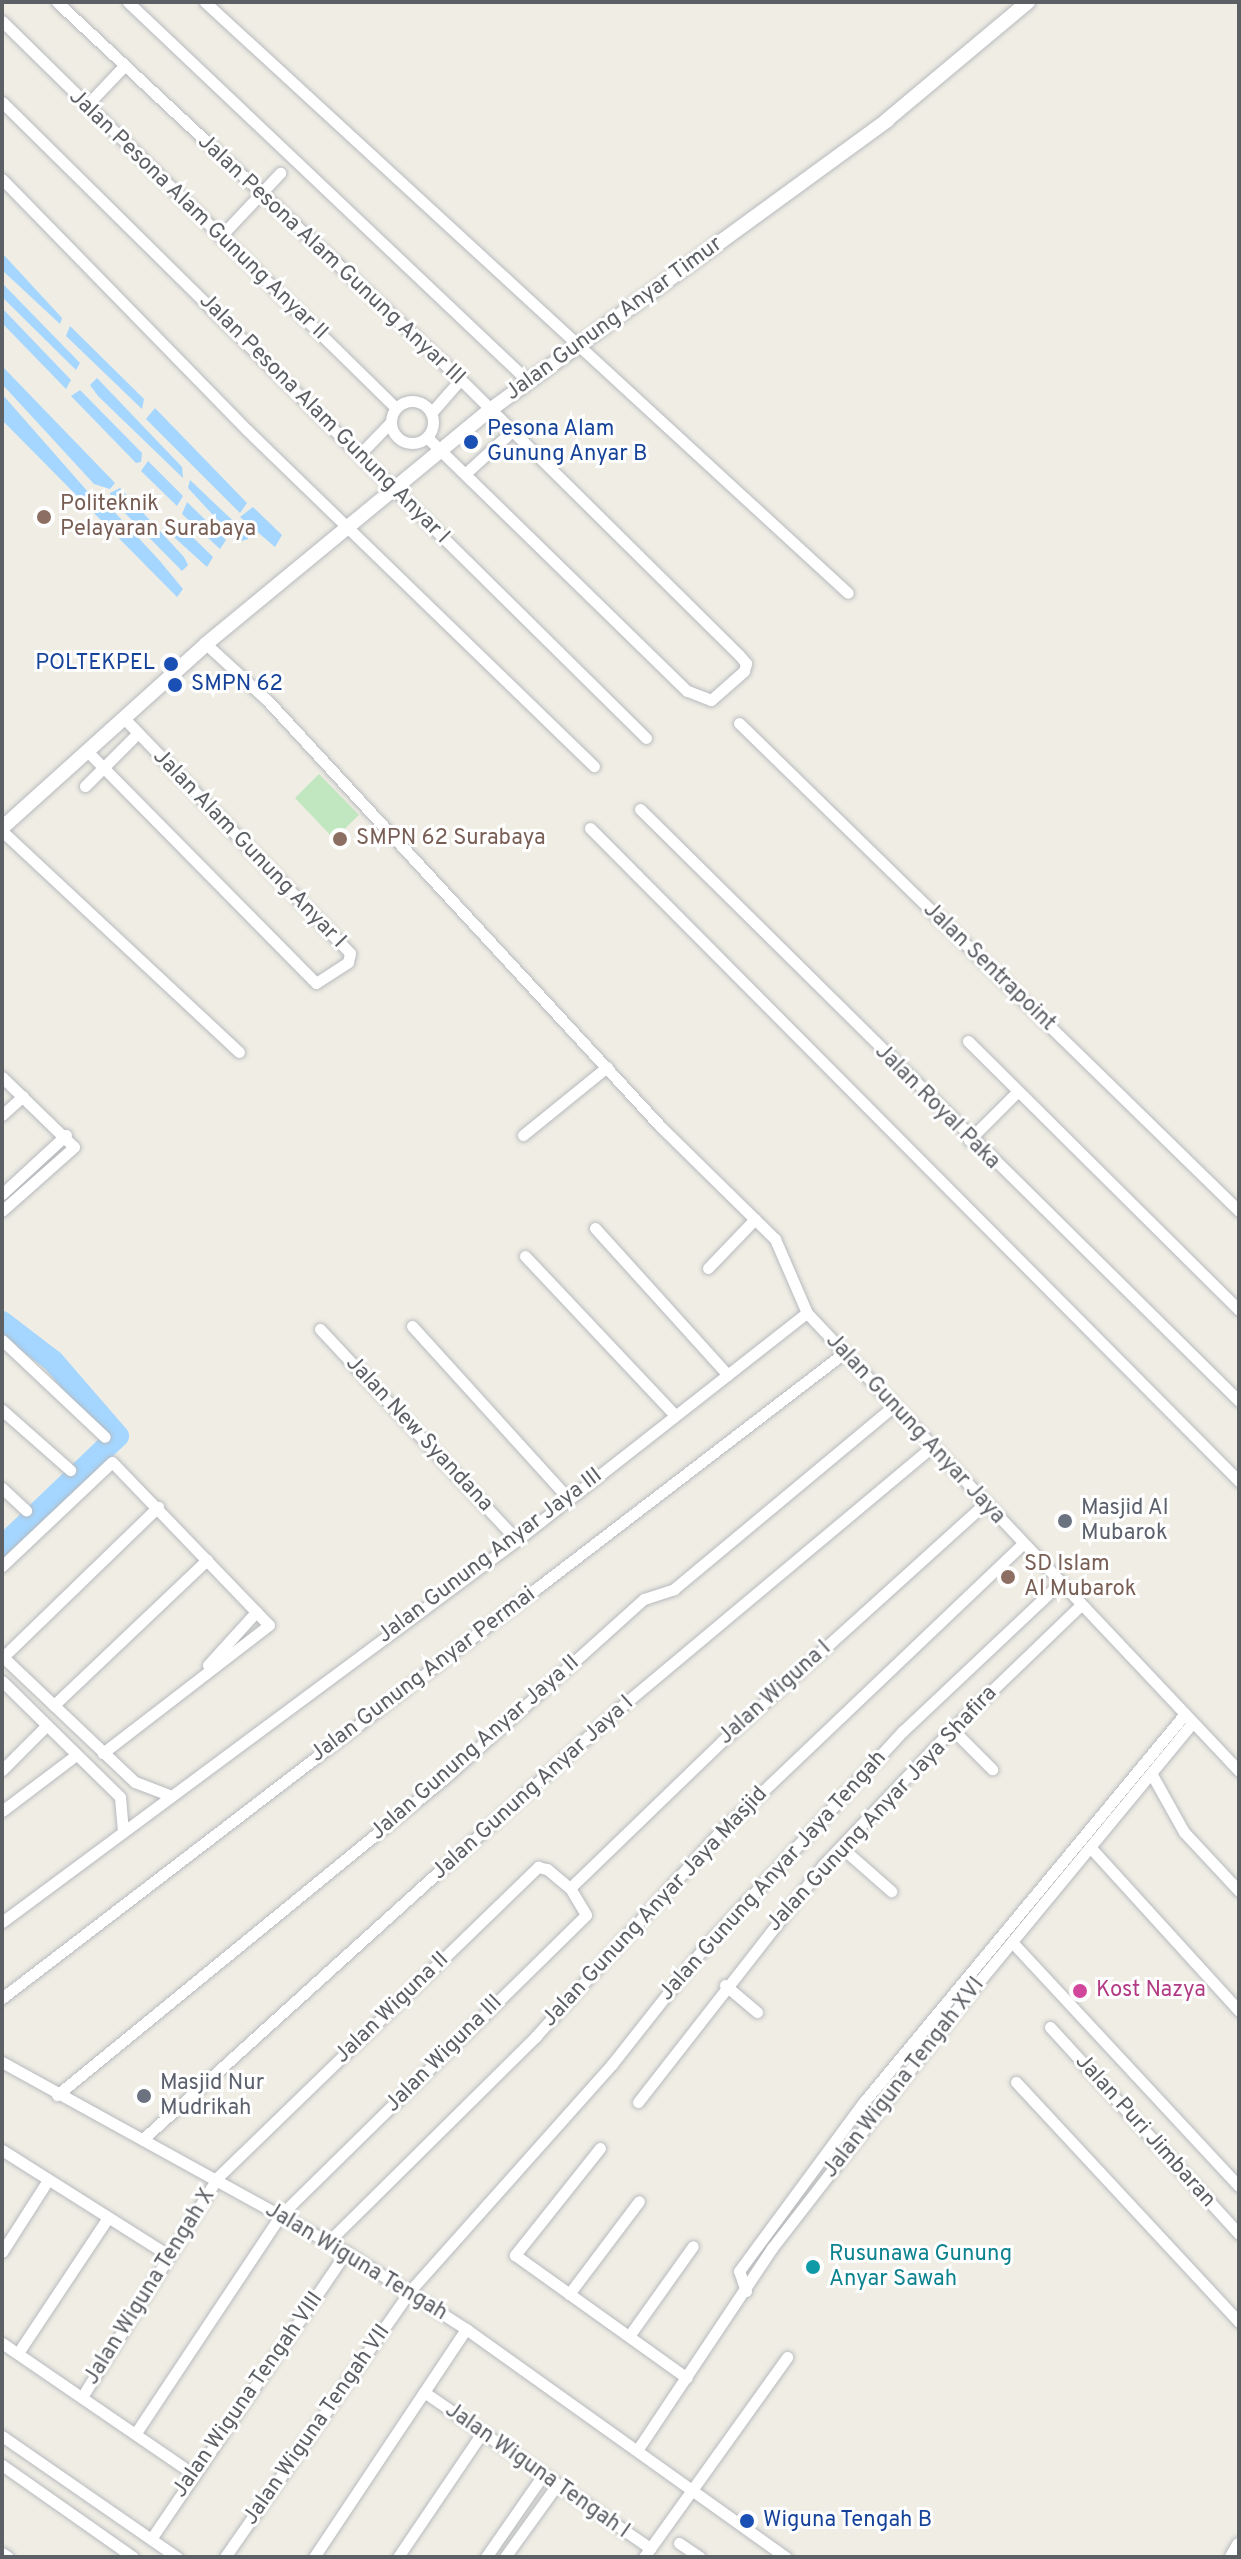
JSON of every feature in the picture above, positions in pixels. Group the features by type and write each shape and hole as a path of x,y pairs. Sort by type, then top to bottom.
{"street":[{"name":"Jalan Pesona Alam Gunung Anyar III","path":"57,2 460,380 746,663 711,700 682,687 466,473"},
{"path":"128,2 529,382"},
{"path":"205,2 848,593"},
{"name":"Jalan Gunung Anyar Timur","path":"2,830 206,644 490,410 887,120 1028,2"},
{"name":"Jalan Pesona Alam Gunung Anyar II","path":"2,21 396,408"},
{"path":"86,106 124,66"},
{"name":"Jalan Pesona Alam Gunung Anyar I","path":"2,102 361,453 646,738"},
{"path":"220,237 280,173"},
{"path":"2,179 346,527 594,766"},
{"path":"427,437 431,413 460,380"},
{"path":"361,453 390,423 396,408 419,402 431,413"},
{"path":"390,423 404,443 427,437"},
{"path":"427,437 466,473 512,431"},
{"name":"Jalan Gunung Anyar Jaya","path":"206,644 267,700 665,1131 755,1219 781,1249 807,1313 1188,1719 1237,1765"},
{"name":"Jalan Alam Gunung Anyar I","path":"89,753 316,983 348,962 350,953 125,719"},
{"name":"Jalan Sentrapoint","path":"739,723 1239,1211"},
{"name":"Jalan Alam Gunung Anyar I","path":"85,786 138,733"},
{"name":"Jalan Royal Paka","path":"640,809 969,1140 1239,1401"},
{"path":"590,828 1239,1481"},
{"path":"2,830 239,1052"},
{"path":"968,1041 1022,1099 1239,1310"},
{"path":"523,1135 607,1067"},
{"path":"2,1077 70,1139 71,1152 2,1211"},
{"path":"2,1115 23,1096"},
{"path":"969,1140 1022,1099"},
{"path":"2,1194 70,1139"},
{"path":"708,1268 755,1219"},
{"path":"595,1228 728,1375"},
{"path":"525,1256 675,1415"},
{"name":"Jalan Gunung Anyar Jaya III","path":"2,1922 123,1829 517,1540 807,1313"},
{"path":"412,1326 568,1498"},
{"name":"Jalan New Syandana","path":"320,1329 517,1540"},
{"path":"2,1340 105,1437"},
{"name":"Jalan Gunung Anyar Permai","path":"2,1998 845,1352"},
{"name":"Jalan Gunung Anyar Jaya II","path":"57,2095 446,1777 644,1599 674,1589 894,1406"},
{"path":"2,1410 70,1470"},
{"name":"Jalan Gunung Anyar Jaya I","path":"143,2139 623,1705 932,1447"},
{"path":"2,1566 112,1462 158,1507 256,1612 268,1629 194,1680 103,1753"},
{"path":"2,1488 26,1510"},
{"name":"Jalan Wiguna I","path":"570,1888 722,1741 984,1504"},
{"path":"158,1507 2,1657 135,1782 169,1795"},
{"name":"Jalan Gunung Anyar Jaya Masjid","path":"328,2242 536,2036 719,1833 1022,1544"},
{"path":"54,1705 207,1560"},
{"name":"Jalan Gunung Anyar Jaya Tengah","path":"409,2292 612,2064 702,1950 892,1742 1060,1583"},
{"name":"Jalan Gunung Anyar Jaya Shafira","path":"638,2102 725,1985 841,1847 952,1729 1081,1605"},
{"path":"194,1680 256,1612"},
{"path":"2,1681 120,1797 123,1829"},
{"path":"746,2291 739,2271 863,2103 1188,1719"},
{"name":"Jalan Wiguna Tengah XVI","path":"638,2449 772,2248 1012,1942 1151,1773 1188,1719"},
{"path":"2,1770 46,1726"},
{"path":"952,1729 992,1769"},
{"path":"2,1811 76,1755"},
{"path":"1151,1773 1184,1832 1239,1891"},
{"path":"120,1797 135,1782"},
{"path":"841,1847 891,1891"},
{"path":"1090,1847 1239,2011"},
{"name":"Jalan Wiguna II","path":"218,2177 538,1867 570,1888"},
{"name":"Jalan Wiguna III","path":"280,2216 586,1915 570,1888"},
{"path":"1012,1942 1239,2186"},
{"path":"725,1985 757,2012"},
{"name":"Jalan Puri Jimbaran","path":"1050,2027 1239,2234"},
{"name":"Jalan Wiguna Tengah","path":"2,2062 57,2095 218,2177 346,2252 466,2329 786,2557"},
{"path":"1016,2082 1239,2322"},
{"path":"600,2148 515,2249 519,2261 687,2378"},
{"path":"2,2150 168,2255"},
{"name":"Jalan Wiguna Tengah X","path":"82,2397 218,2177"},
{"path":"2,2252 48,2180"},
{"path":"569,2294 639,2201"},
{"path":"136,2433 280,2216"},
{"path":"18,2353 107,2219"},
{"path":"629,2336 693,2246"},
{"name":"Jalan Wiguna Tengah VIII","path":"151,2539 346,2252"},
{"name":"Jalan Wiguna Tengah VII","path":"225,2557 409,2292"},
{"path":"315,2557 466,2329"},
{"path":"2,2343 193,2474"},
{"path":"647,2553 787,2357"},
{"name":"Jalan Wiguna Tengah I","path":"424,2392 557,2485 647,2553"},
{"path":"398,2557 482,2433"},
{"path":"2,2436 177,2557"},
{"path":"17,2475 31,2456"},
{"path":"2,2465 133,2557"},
{"path":"486,2557 543,2475"},
{"path":"505,2557 557,2485"},
{"path":"679,2543 700,2557"},
{"path":"1232,2557 1239,2545"},
{"path":"2,2553 8,2557"}],"green space":[{"path":"319,774 359,815 334,839 295,798"}],"water":[{"path":"2,253 62,318 60,324 2,270"},
{"path":"2,283 80,363 76,370 2,297"},
{"path":"2,308 71,380 66,389 2,323"},
{"path":"70,326 144,399 142,409 66,336"},
{"path":"2,366 115,483 110,489 94,484 2,384"},
{"path":"97,378 182,467 183,478 98,396 90,385"},
{"path":"80,390 142,453 141,462 136,463 71,396"},
{"path":"2,394 89,493 106,503 159,560 183,589 177,597 2,420"},
{"path":"155,408 247,503 240,513 146,419"},
{"path":"148,461 183,496 177,506 141,471"},
{"path":"190,480 249,536 248,539 238,542 188,488"},
{"path":"120,488 184,557 188,565 182,571 111,499 110,493"},
{"path":"187,502 226,540 220,549 182,514"},
{"path":"253,507 282,535 275,547 240,517"},
{"path":"172,517 213,557 207,567 164,528"}],"waterway":[{"path":"2,1322 53,1361 118,1436 2,1547"}],"place":[{"name":"Pesona Alam Gunung Anyar B","path":"471,442"},
{"name":"Politeknik Pelayaran Surabaya","path":"44,517"},
{"name":"POLTEKPEL","path":"171,664"},
{"name":"SMPN 62","path":"175,685"},
{"name":"SMPN 62 Surabaya","path":"340,839"},
{"name":"Masjid Al Mubarok","path":"1065,1521"},
{"name":"SD Islam Al Mubarok","path":"1008,1577"},
{"name":"Kost Nazya","path":"1080,1991"},
{"name":"Masjid Nur Mudrikah","path":"144,2096"},
{"name":"Rusunawa Gunung Anyar Sawah","path":"813,2267"},
{"name":"Wiguna Tengah B","path":"747,2521"}]}
